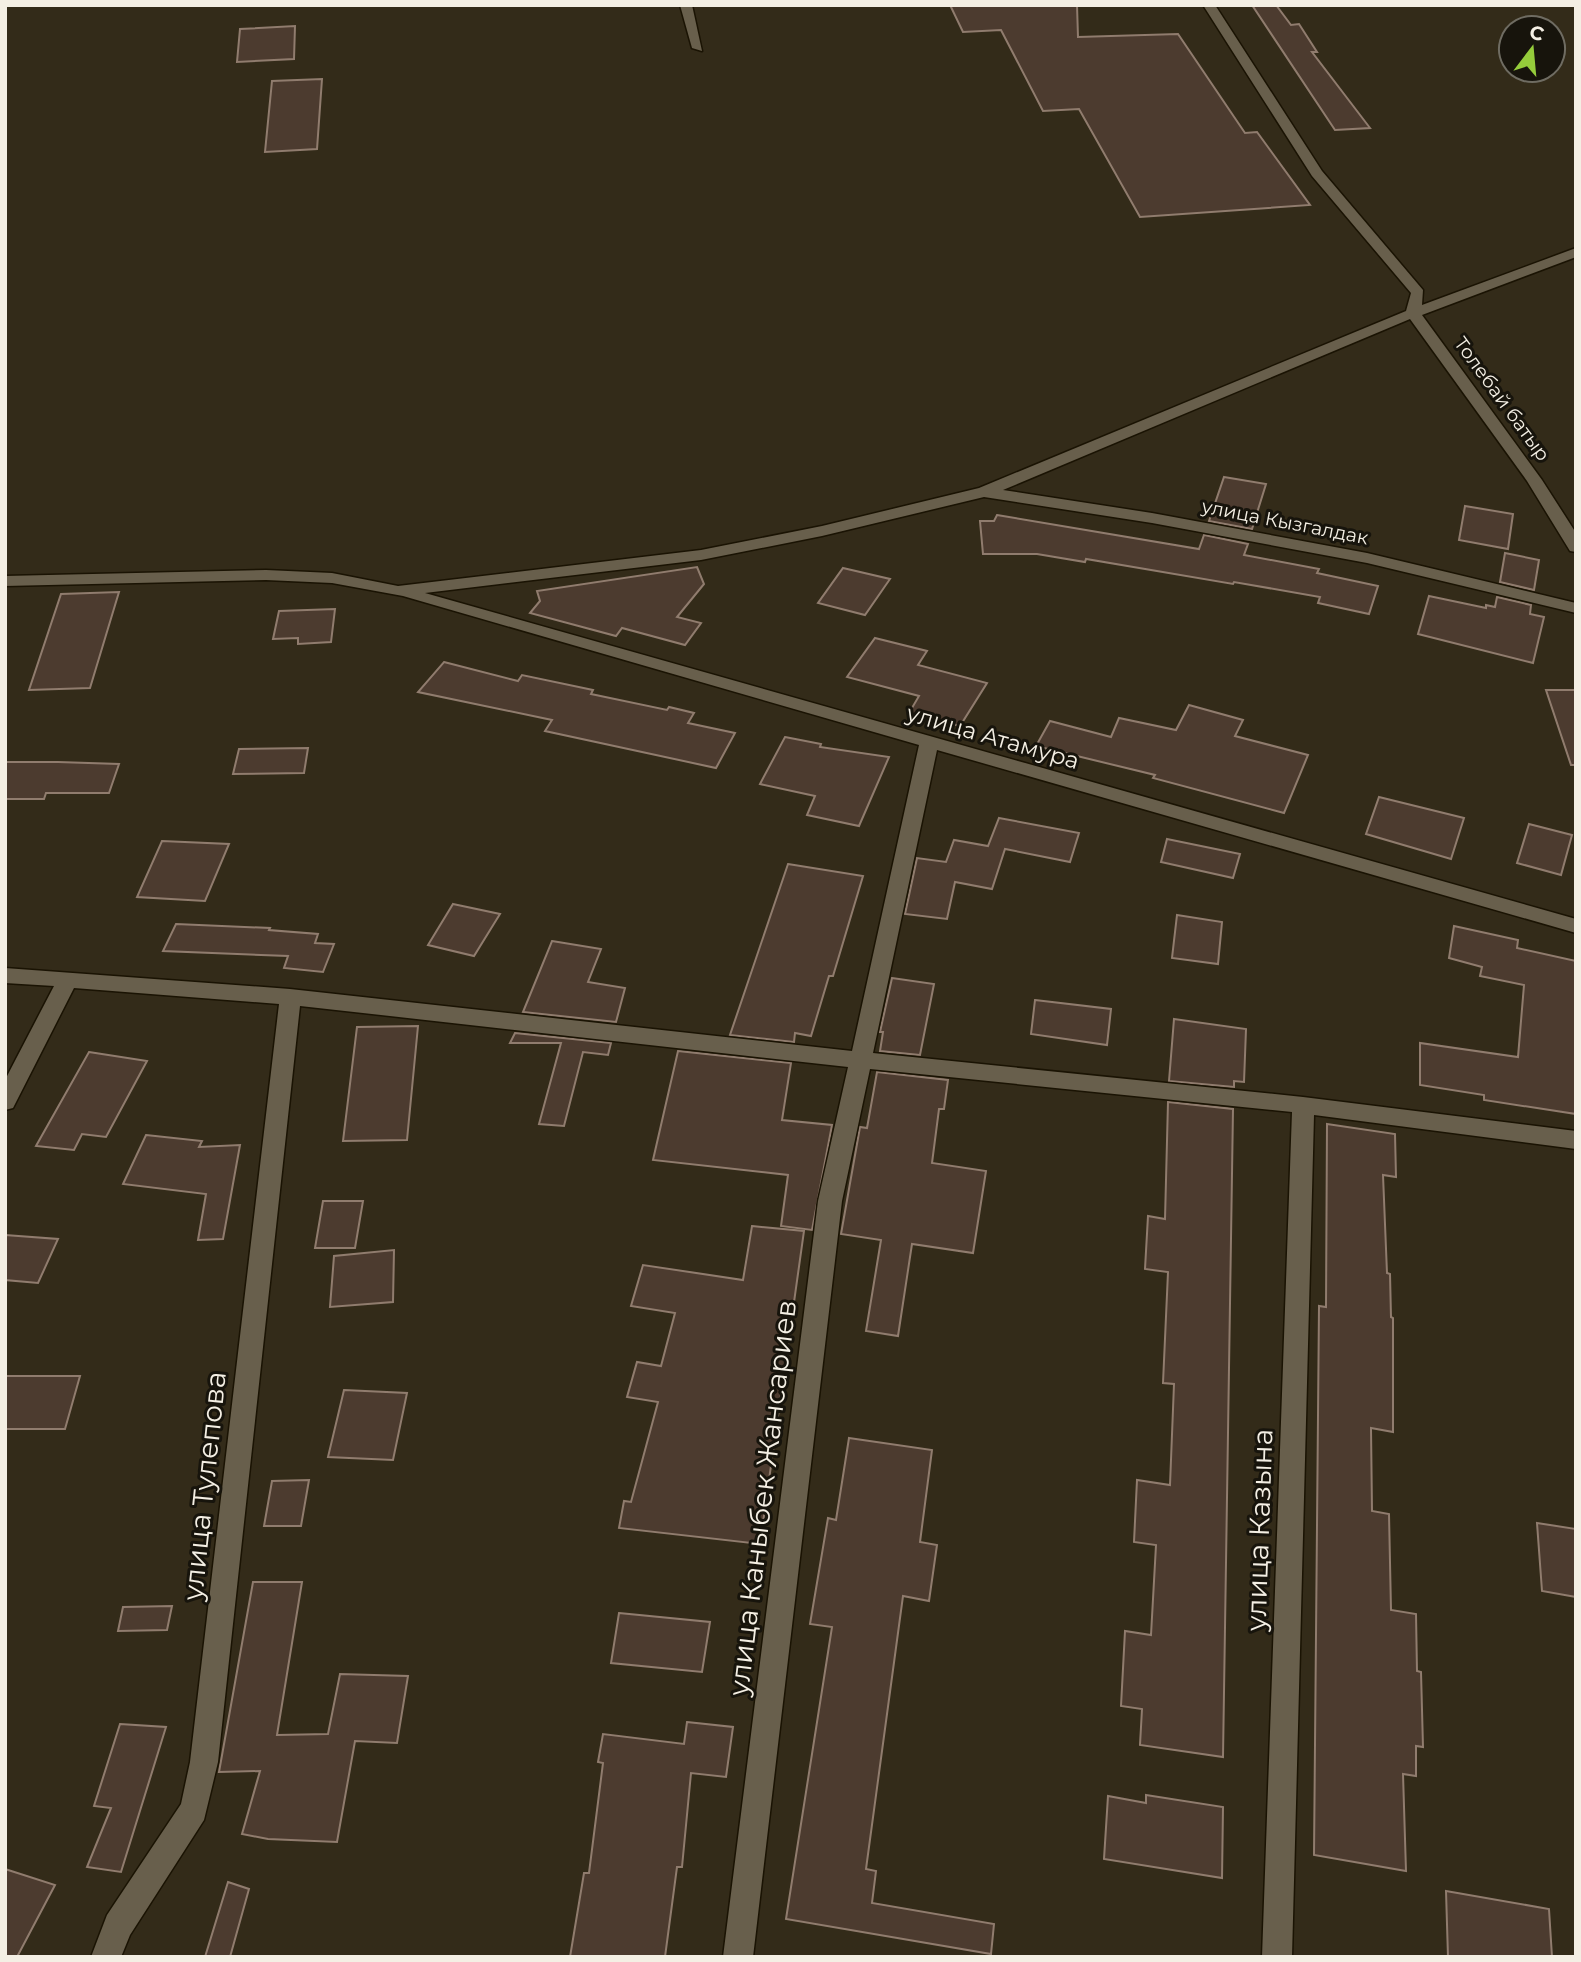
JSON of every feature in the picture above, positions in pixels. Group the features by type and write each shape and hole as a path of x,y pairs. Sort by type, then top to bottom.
{"street":[{"path":"686,5 698,48"},
{"path":"1209,5 1317,173 1418,293 1413,313"},
{"path":"5,581 266,575 332,578 398,591 701,555 822,531 984,492 1413,313 1576,252"},
{"name":"Толебай батыр","path":"1413,313 1534,480 1576,547"},
{"name":"улица Кызгалдак","path":"984,492 1152,518 1367,558 1576,608"},
{"name":"улица Атамура","path":"398,591 1576,926"},
{"name":"улица Каныбек Жансариев","path":"738,1957 830,1202 929,744"},
{"path":"5,975 290,997 861,1055 1303,1105 1576,1140"},
{"path":"5,1102 68,979"},
{"name":"улица Тулепова","path":"106,1957 118,1926 194,1810 204,1762 290,997"},
{"name":"улица Казына","path":"1277,1957 1303,1105"}],"building":[{"path":"950,5 1077,5 1078,37 1178,34 1245,133 1257,132 1310,205 1140,217 1079,109 1043,111 1001,30 963,32"},
{"path":"1252,5 1276,5 1291,25 1299,24 1317,52 1312,52 1370,128 1335,130"},
{"path":"295,26 294,59 237,62 240,29"},
{"path":"322,79 317,149 265,152 272,81"},
{"path":"1224,477 1266,484 1252,529 1209,521"},
{"path":"1465,506 1513,514 1508,549 1459,540"},
{"path":"997,515 1199,549 1204,535 1248,544 1244,555 1319,569 1317,573 1378,586 1369,614 1318,603 1320,597 1234,582 1233,584 1086,559 1085,562 1037,554 983,554 980,521 994,521"},
{"path":"1505,553 1539,560 1534,590 1500,582"},
{"path":"697,567 704,584 677,617 701,623 685,645 622,628 616,636 530,613 540,601 537,591"},
{"path":"843,568 890,579 865,615 818,603"},
{"path":"119,592 90,688 29,690 61,594"},
{"path":"1429,596 1486,608 1486,605 1495,607 1497,597 1531,605 1530,614 1544,617 1533,663 1418,634"},
{"path":"335,609 331,642 298,644 298,638 273,639 279,611"},
{"path":"875,638 927,651 918,665 987,683 960,726 909,713 919,696 847,677"},
{"path":"444,662 518,681 522,675 593,690 591,694 694,713 688,723 735,733 716,768 545,731 552,720 418,692"},
{"path":"1546,690 1576,690 1576,765 1571,765"},
{"path":"1189,705 1243,720 1235,736 1308,755 1284,813 1153,778 1155,775 1036,746 1050,721 1111,737 1119,718 1176,730"},
{"path":"785,737 821,744 820,747 889,757 859,826 807,815 815,796 760,784"},
{"path":"308,748 304,773 233,774 239,749"},
{"path":"5,762 119,764 109,793 46,793 44,799 5,799"},
{"path":"1379,797 1464,818 1451,859 1366,834"},
{"path":"999,818 1079,833 1070,862 1005,849 992,889 955,882 947,919 905,914 917,858 946,862 954,840 988,846"},
{"path":"1529,824 1572,835 1561,875 1517,863"},
{"path":"1167,839 1240,854 1233,878 1161,862"},
{"path":"162,841 229,844 205,901 137,897"},
{"path":"788,864 863,876 833,976 829,976 811,1036 795,1033 794,1042 730,1035"},
{"path":"453,904 500,914 474,956 428,945"},
{"path":"1177,915 1222,922 1218,964 1172,958"},
{"path":"176,924 270,928 269,930 318,934 315,943 334,944 323,972 284,968 288,956 163,951"},
{"path":"1454,926 1518,940 1517,948 1576,961 1576,1114 1484,1100 1484,1095 1420,1085 1420,1043 1518,1057 1524,985 1480,976 1482,967 1449,958"},
{"path":"552,941 601,949 588,982 625,988 616,1022 523,1012"},
{"path":"892,978 934,984 920,1055 880,1051 883,1032 880,1032"},
{"path":"1035,1000 1111,1009 1107,1045 1031,1034"},
{"path":"1174,1019 1246,1029 1244,1082 1234,1081 1234,1087 1169,1081"},
{"path":"418,1026 407,1140 343,1141 357,1027"},
{"path":"515,1033 611,1043 608,1055 583,1052 564,1126 539,1124 561,1043 510,1043"},
{"path":"678,1051 791,1063 782,1120 832,1125 812,1230 781,1226 788,1175 653,1160"},
{"path":"89,1052 147,1061 106,1137 82,1134 74,1150 36,1146"},
{"path":"877,1072 948,1080 944,1109 939,1109 932,1163 986,1171 973,1253 912,1244 898,1336 866,1331 881,1240 841,1234 860,1127 867,1128"},
{"path":"1168,1102 1233,1109 1223,1757 1140,1745 1142,1709 1121,1706 1125,1631 1151,1635 1156,1545 1134,1542 1137,1480 1170,1485 1174,1384 1163,1383 1168,1272 1145,1269 1148,1216 1165,1219"},
{"path":"1327,1124 1395,1134 1396,1177 1383,1175 1387,1273 1390,1274 1393,1318 1393,1432 1371,1428 1372,1511 1389,1514 1391,1610 1416,1614 1423,1747 1416,1746 1416,1776 1403,1774 1406,1871 1314,1855 1319,1306 1326,1307"},
{"path":"146,1135 202,1141 199,1147 240,1145 223,1239 198,1240 206,1194 123,1184"},
{"path":"323,1201 363,1201 355,1248 315,1248"},
{"path":"752,1226 804,1231 760,1544 619,1528 624,1501 631,1502 658,1402 627,1397 637,1362 661,1366 675,1313 631,1306 643,1265 743,1280"},
{"path":"5,1235 58,1239 38,1283 5,1280"},
{"path":"394,1250 393,1302 330,1307 334,1256"},
{"path":"5,1376 80,1376 65,1429 5,1429"},
{"path":"344,1390 407,1393 393,1460 328,1457"},
{"path":"849,1438 932,1450 920,1542 937,1545 929,1601 903,1596 866,1869 876,1871 872,1903 994,1924 991,1954 786,1919 832,1627 810,1624 828,1518 836,1520"},
{"path":"309,1480 301,1526 264,1526 272,1481"},
{"path":"1537,1523 1576,1529 1576,1597 1542,1591"},
{"path":"253,1582 302,1582 277,1735 328,1734 340,1674 408,1676 397,1743 355,1741 337,1842 268,1839 242,1834 260,1771 219,1772"},
{"path":"172,1606 167,1630 118,1631 123,1607"},
{"path":"619,1613 710,1622 702,1672 611,1663"},
{"path":"687,1722 733,1727 726,1777 691,1773 682,1867 677,1867 665,1957 570,1957 584,1873 589,1873 603,1763 598,1762 603,1734 684,1744"},
{"path":"120,1724 166,1727 121,1872 87,1867 111,1808 94,1806"},
{"path":"1146,1795 1223,1807 1222,1878 1104,1859 1108,1796 1146,1803"},
{"path":"5,1869 55,1885 17,1957 5,1957"},
{"path":"228,1882 249,1889 230,1957 205,1957"},
{"path":"1446,1891 1549,1909 1552,1957 1448,1957"}]}
